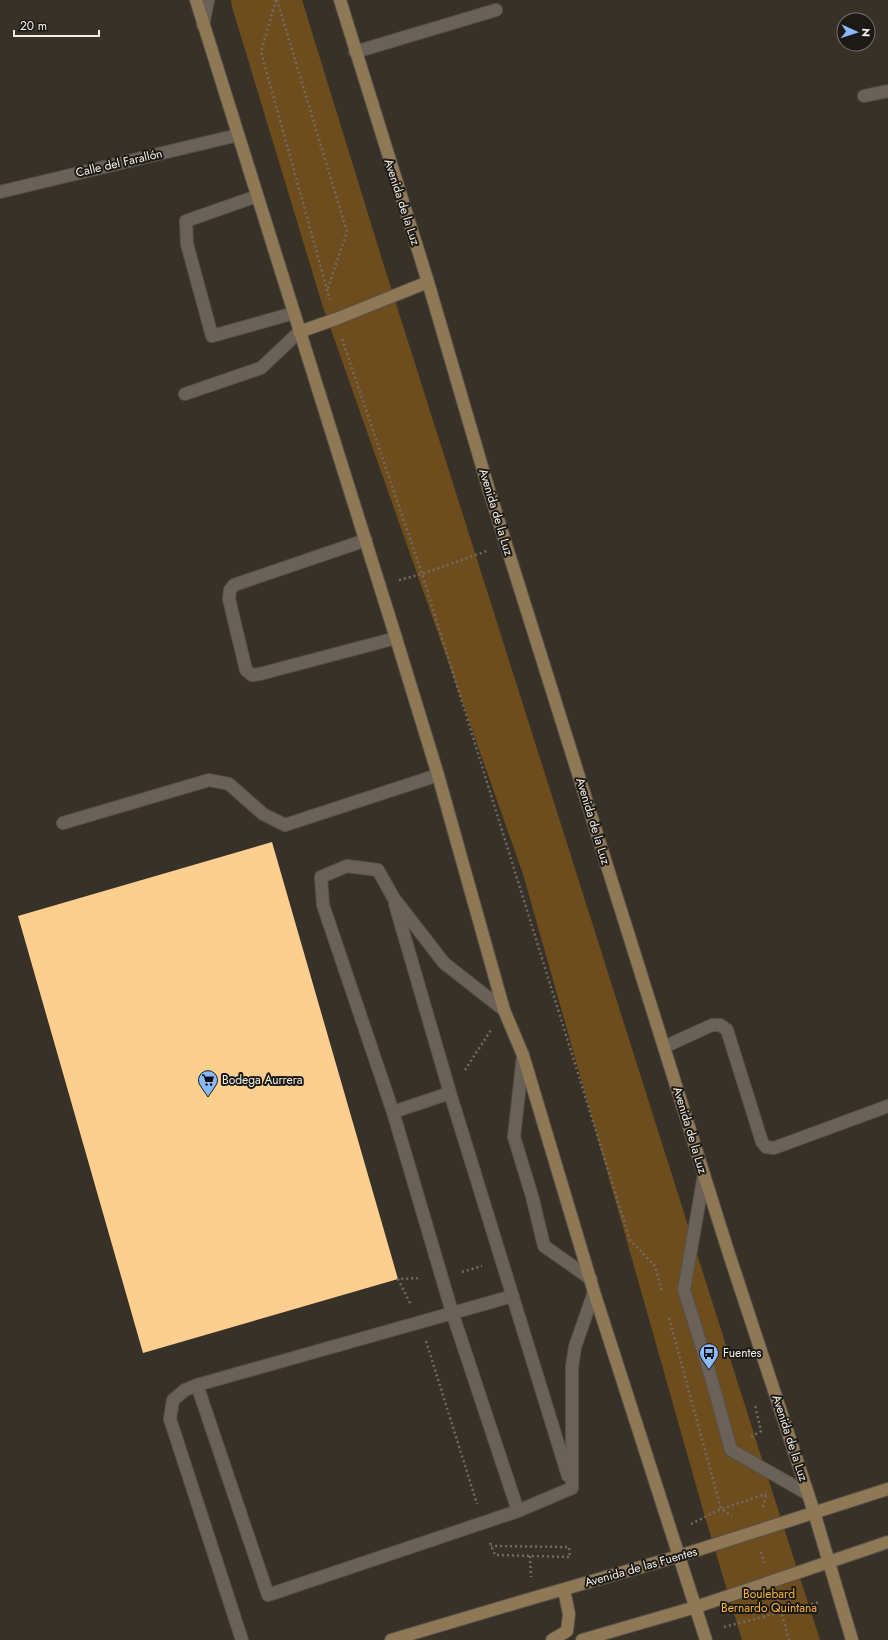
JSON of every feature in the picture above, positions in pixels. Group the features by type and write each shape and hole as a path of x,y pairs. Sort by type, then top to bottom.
{"main road":[{"path":"196,0 299,332 366,540 438,775 504,1010 523,1055 594,1292 696,1607 704,1636"},
{"name":"Avenida de la Luz","path":"340,0 428,282 506,544 704,1175 830,1562 852,1640"},
{"path":"299,332 336,319 428,282"},
{"name":"Avenida de las Fuentes","path":"392,1640 679,1556 888,1489"},
{"path":"582,1640 696,1607 888,1542"},
{"path":"552,1640 567,1631 569,1614 564,1590"}],"street":[{"path":"204,25 208,0"},
{"path":"355,52 496,10"},
{"path":"864,96 888,91"},
{"name":"Calle del Farallón","path":"0,192 238,135"},
{"path":"257,196 186,221 187,244 212,336 294,313"},
{"path":"185,394 261,368 299,332"},
{"path":"366,540 234,585 230,590 229,599 246,670 252,675 260,674 396,638"},
{"path":"63,822 209,780 229,784 262,814 285,825 438,775"},
{"path":"504,1010 444,963 394,897 378,870 347,866 321,877 323,904 393,1112 452,1312 518,1511"},
{"path":"394,897 450,1093 503,1260 572,1488"},
{"path":"664,1047 712,1025 720,1025 727,1030 762,1142 766,1147 774,1148 888,1106"},
{"path":"523,1055 514,1137 532,1196 544,1246 591,1279"},
{"path":"393,1112 450,1093"},
{"path":"704,1175 684,1290 709,1370 731,1450 808,1494"},
{"path":"572,1488 572,1367 575,1347 594,1292"},
{"path":"242,1640 170,1419 173,1400 185,1390 197,1385 513,1296"},
{"path":"197,1385 268,1595 518,1511 572,1488"}],"path":[{"path":"277,0 261,52 327,289 422,574 630,1240 655,1266 662,1295"},
{"path":"277,0 347,232 327,289"},
{"path":"380,585 422,574 506,544"},
{"path":"450,1093 504,1010"},
{"path":"483,1523 420,1322 398,1278 442,1278 503,1260"},
{"path":"669,1318 721,1509 755,1532 766,1571 774,1581 789,1640"},
{"path":"672,1533 721,1509 767,1494"},
{"path":"491,1546 569,1548 570,1557 495,1555 491,1546"},
{"path":"704,1636 781,1612 839,1597"}],"green space":[{"name":"Boulebard Bernardo Quintana","path":"231,0 302,0 386,272 820,1640 742,1640 703,1510 523,874 323,307"}],"building":[{"name":"Bodega Aurrera","path":"272,842 398,1279 143,1353 18,916"}],"place":[{"name":"Bodega Aurrera","path":"208,1097"},
{"name":"Fuentes","path":"709,1370"}]}
